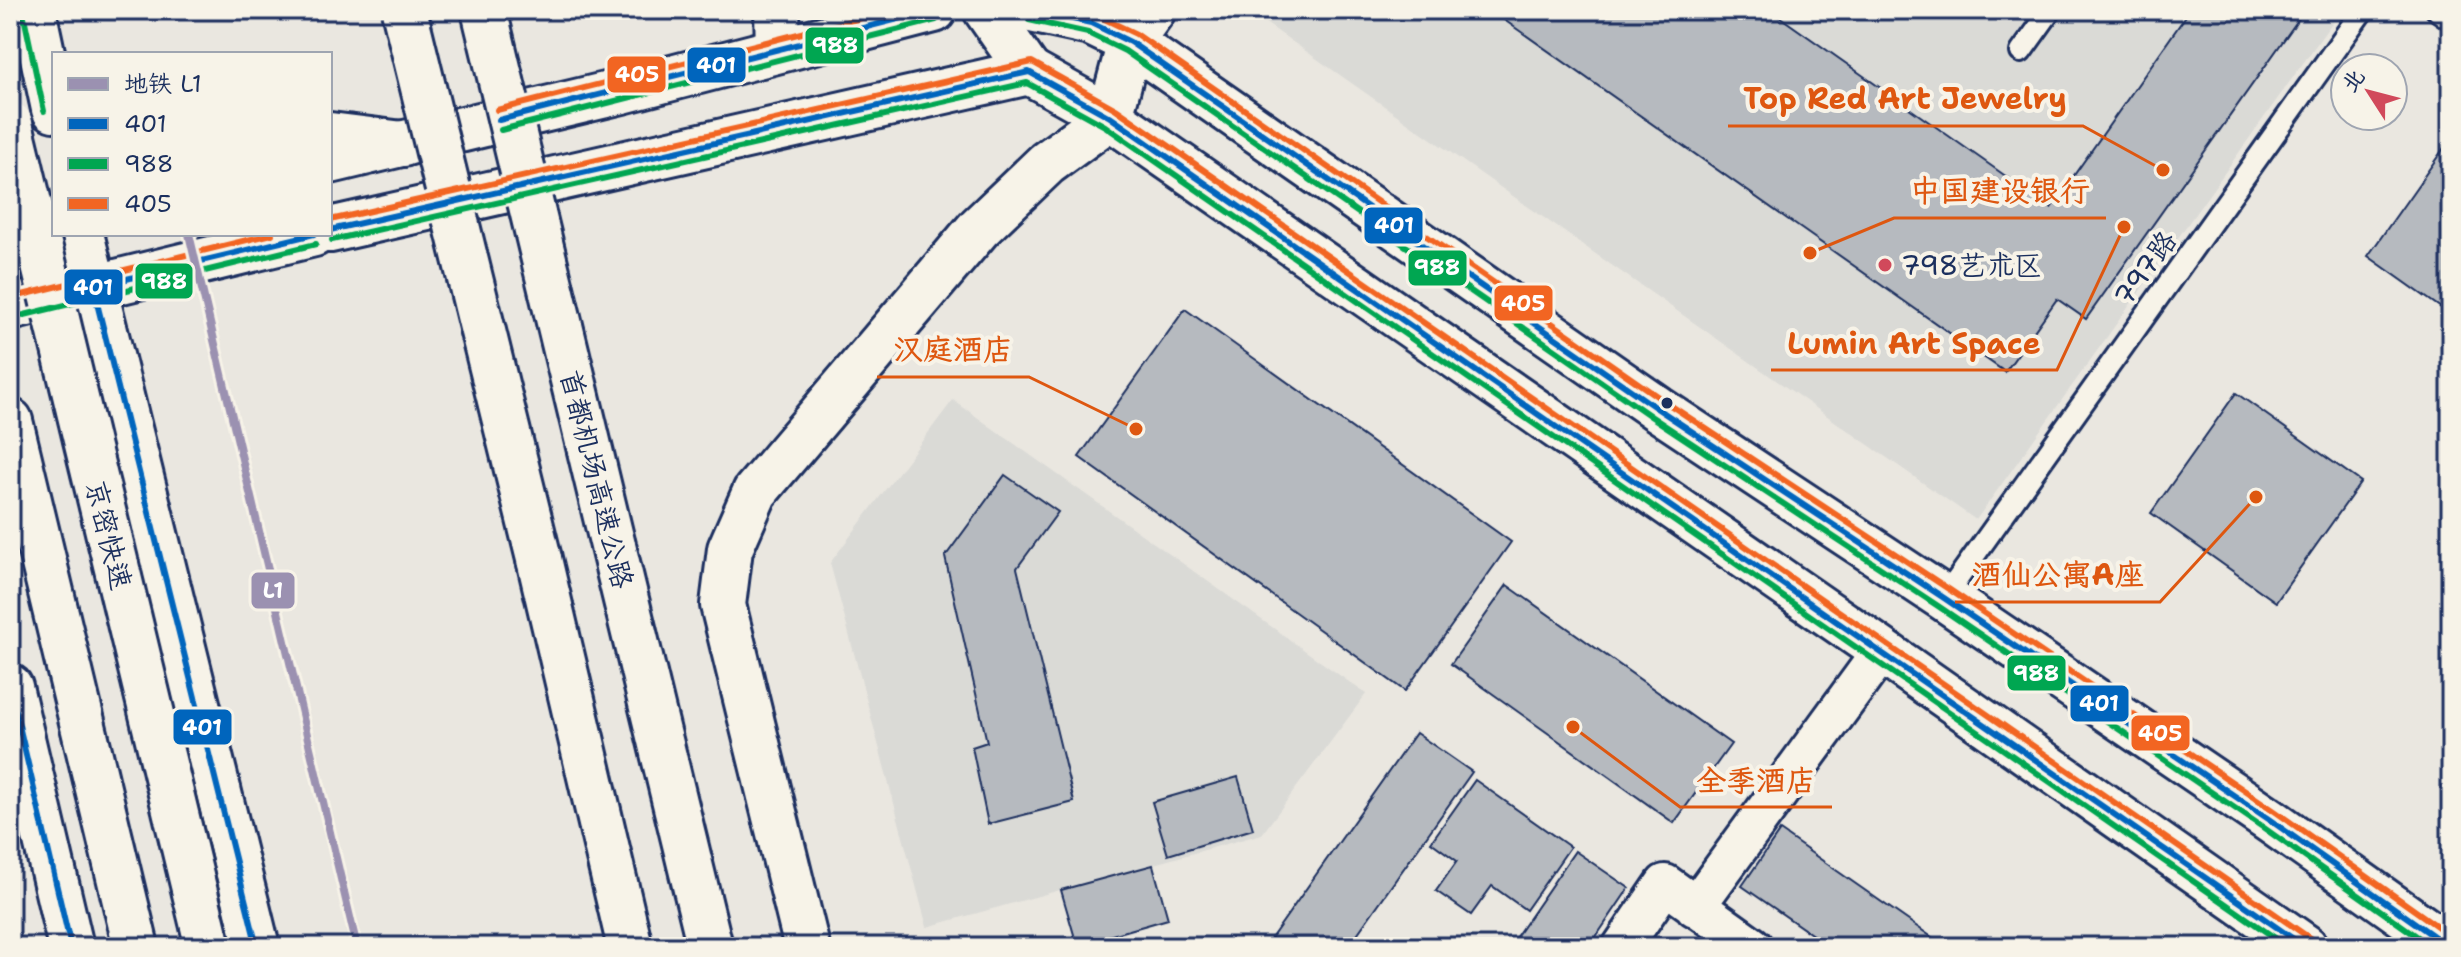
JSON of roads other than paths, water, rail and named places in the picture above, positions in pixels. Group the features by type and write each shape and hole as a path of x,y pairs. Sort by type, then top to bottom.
{"main road":[{"path":"33,10 52,96"},
{"path":"404,10 539,559 630,947"},
{"name":"首都机场高速公路","path":"484,10 710,947"},
{"path":"332,161 622,91 778,30 934,10"},
{"path":"986,10 1029,72 1110,117 2305,947"},
{"path":"1031,10 1095,16 1142,26 1658,409 1944,598 2257,811 2449,947"},
{"path":"1095,16 1110,117"},
{"path":"807,947 723,605 730,549 755,492 979,228 1047,163 1110,117 1142,26"},
{"path":"332,230 1029,72"},
{"name":"京密快速","path":"10,124 208,947"},
{"path":"332,135 403,144"},
{"path":"10,243 52,232"},
{"path":"81,236 257,947"},
{"path":"10,308 306,236"},
{"path":"10,421 136,947"},
{"path":"10,687 71,947"}],"street":[{"path":"1695,907 1882,651"},
{"path":"1622,947 1665,884 1753,947"}],"lane":[{"path":"2021,52 2051,10"},
{"name":"797路","path":"1944,598 2363,10"},
{"path":"2437,10 2451,20"}],"metro line":[{"name":"L1","path":"189,236 357,947"}],"place":[{"name":"Top Red Art Jewelry","path":"2163,170"},
{"name":"Lumin Art Space","path":"2124,227"},
{"name":"中国建设银行","path":"1810,253"},
{"name":"798艺术区","path":"1885,265"},
{"name":"汉庭酒店","path":"1136,429"},
{"name":"酒仙公寓A座","path":"2256,497"},
{"name":"全季酒店","path":"1573,727"}]}
